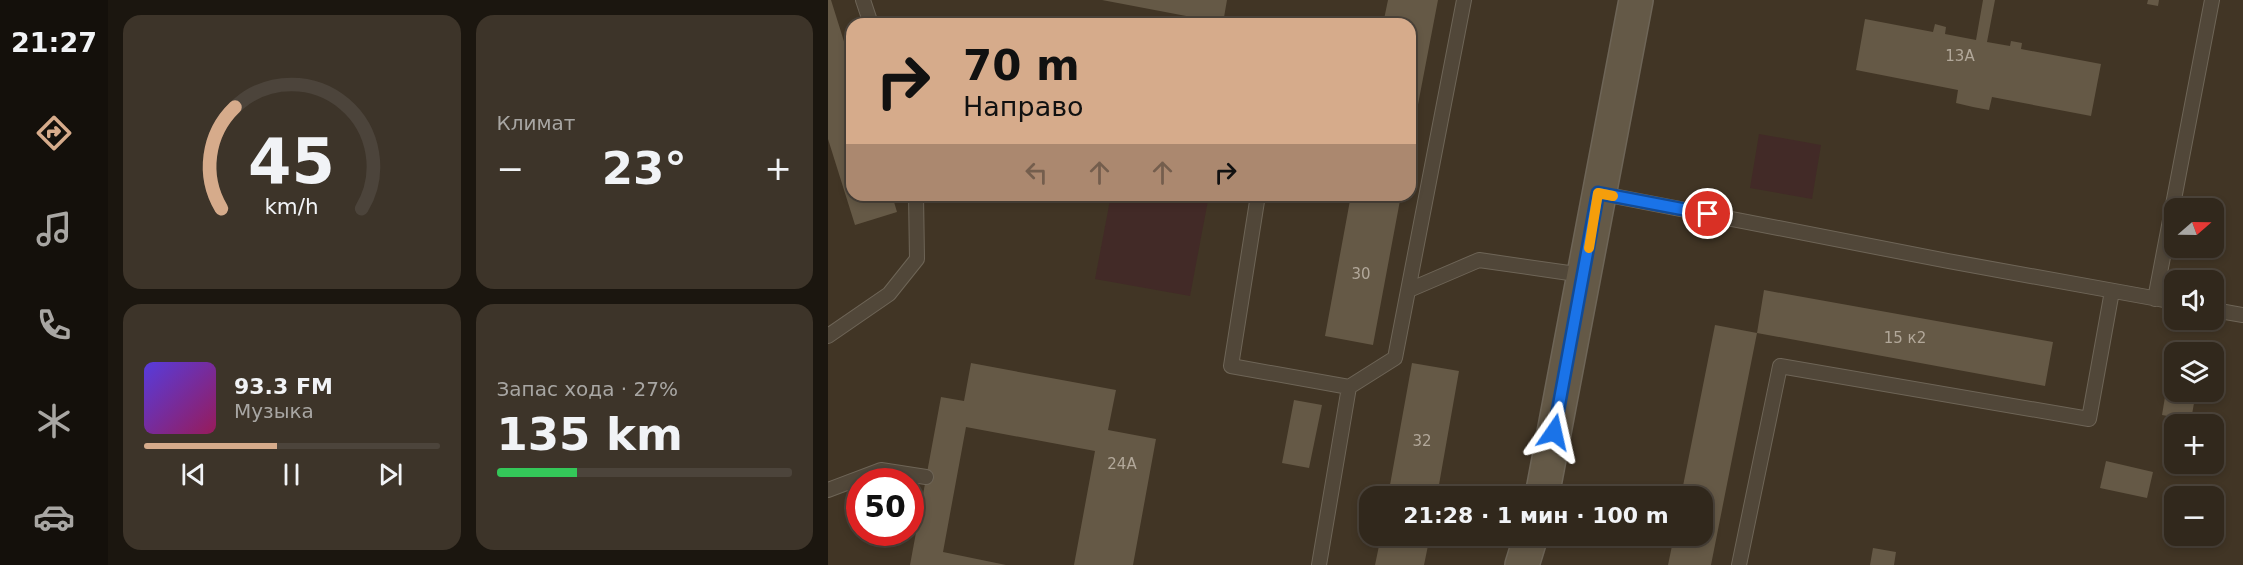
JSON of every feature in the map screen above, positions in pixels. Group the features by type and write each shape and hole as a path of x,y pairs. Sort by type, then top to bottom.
{"main road":[{"path":"1544,486 1636,0"},
{"path":"1522,565 1528,546"},
{"path":"1542,546 1542,565"}],"lane":[{"path":"863,0 869,18"},
{"path":"1257,201 1231,366 1349,387 1395,358 1464,0"},
{"path":"2155,299 2212,0"},
{"path":"1598,193 2164,300"},
{"path":"828,336 889,294 916,259 916,201"},
{"path":"1409,290 1479,260 1583,275"},
{"path":"1739,565 1780,366 2089,419 2112,291"},
{"path":"2224,311 2243,315"},
{"path":"1319,565 1349,387"},
{"path":"828,490 881,470 926,477"}],"shaded area":[{"path":"1759,134 1821,145 1812,199 1750,188"},
{"path":"1110,201 1208,201 1190,296 1095,279"}],"building":[{"path":"828,0 831,0 846,48 846,196 828,139"},
{"path":"1102,0 1227,0 1224,18 1197,18"},
{"path":"1388,0 1438,0 1416,115 1416,18 1384,18"},
{"path":"1983,0 1995,0 1987,42 2010,46 2011,41 2022,43 2021,49 2101,64 2091,116 1992,97 1989,110 1973,107 1956,103 1958,90 1856,70 1865,19 1933,32 1935,24 1946,27 1945,34 1976,40"},
{"path":"2148,0 2159,0 2158,6 2147,4"},
{"path":"847,201 894,201 897,212 855,225"},
{"path":"1350,201 1400,201 1373,345 1325,336"},
{"path":"1764,290 2053,342 2045,386 1757,333"},
{"path":"1715,325 1757,333 1711,565 1668,565 1672,546 1713,546 1713,486 1683,486"},
{"path":"971,363 1116,390 1108,430 1156,439 1133,565 1074,565 1095,451 966,427 943,552 1006,565 910,565 914,546 924,546 924,489 941,397 964,401"},
{"path":"1412,363 1459,371 1439,486 1390,486"},
{"path":"1294,400 1322,405 1309,468 1282,463"},
{"path":"2164,402 2194,402 2192,414 2162,415"},
{"path":"2106,461 2153,472 2147,498 2100,488"},
{"path":"1379,546 1428,546 1424,565 1375,565"},
{"path":"1873,548 1896,552 1894,565 1870,565"}],"slow traffic":[{"path":"1589,248 1598,193 1613,196"}],"route":[{"path":"1554,432 1598,193 1708,214"}]}
